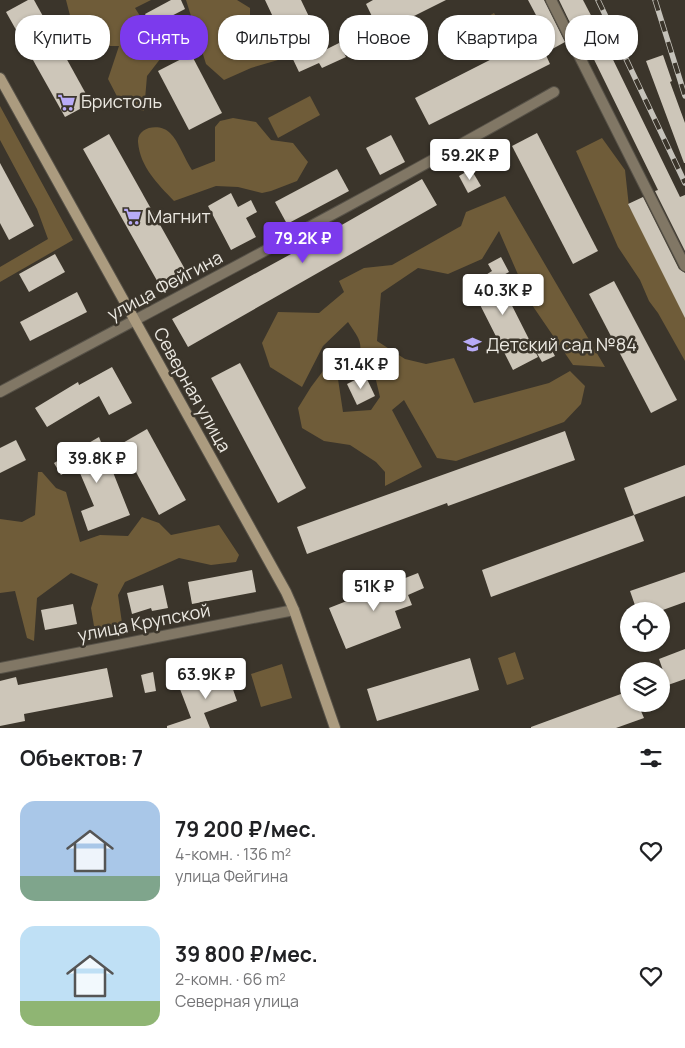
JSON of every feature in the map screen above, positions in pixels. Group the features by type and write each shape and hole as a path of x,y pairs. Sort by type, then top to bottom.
{"street":[{"path":"551,0 685,266"},
{"name":"Северная улица","path":"0,78 282,583 294,610 335,728"},
{"name":"улица Фейгина","path":"0,392 206,283 554,92"},
{"name":"улица Крупской","path":"0,668 294,610"}],"shaded area":[{"path":"66,0 151,0 135,8 139,15 120,15 120,60 159,60 147,76 144,111 121,104 108,79 119,46 110,46 110,15 70,15"},
{"path":"186,0 237,0 250,8 250,15 218,15 218,60 278,60 251,68 224,80 206,64 205,60 208,60 208,15 191,15"},
{"path":"310,96 320,115 278,138 268,118"},
{"path":"0,106 73,240 0,282 0,267 48,239 37,209 0,140"},
{"path":"233,118 256,122 271,140 293,143 308,162 297,181 262,193 238,187 216,186 174,201 151,174 142,159 138,142 141,132 145,129 156,127 166,130 176,140 192,170 215,161 215,127 220,121"},
{"path":"602,138 625,170 629,207 685,287 685,361 658,313 649,301 640,280 618,247 576,151"},
{"path":"505,196 605,367 573,365 530,302 499,231 482,259 448,274 418,268 381,293 377,341 405,359 426,364 454,358 474,403 549,383 570,371 585,386 581,404 564,422 456,461 437,458 404,400 392,410 422,467 385,486 385,472 376,462 350,445 324,441 302,428 298,408 323,371 336,366 343,412 371,410 380,397 375,376 357,364 360,342 348,322 323,346 302,387 270,367 262,343 278,312 319,313 344,292 339,281 364,268 392,265 461,226 466,212"},
{"path":"38,472 42,472 56,488 66,492 80,542 100,535 128,536 142,517 159,523 171,535 219,525 239,555 236,562 211,565 179,558 125,582 118,595 122,623 110,631 94,626 91,608 98,584 71,573 37,598 34,641 27,638 15,591 0,593 0,519 22,522 35,515"},
{"path":"515,652 524,679 507,685 498,658"},
{"path":"282,664 292,698 261,707 251,674"}],"building":[{"path":"28,0 34,0 42,15 15,15 15,28 6,12"},
{"path":"171,0 181,0 185,9 173,15 145,14"},
{"path":"265,0 301,0 308,15 272,15"},
{"path":"373,0 446,0 416,15 371,15 366,4"},
{"path":"528,0 544,0 552,15 536,15"},
{"path":"559,0 583,0 591,15 566,15"},
{"path":"555,22 565,42 555,48"},
{"path":"339,43 339,60 322,68 319,63 299,72 293,60 329,60 329,48"},
{"path":"663,55 672,81 670,82 685,123 685,163 646,61"},
{"path":"33,60 67,60 91,103 65,117"},
{"path":"179,60 194,60 222,113 189,130 158,71"},
{"path":"490,60 548,60 550,64 429,125 415,98"},
{"path":"594,60 613,60 680,197 685,195 685,251 655,191 658,190"},
{"path":"537,133 598,251 573,264 512,146"},
{"path":"109,134 186,271 160,286 83,149"},
{"path":"391,135 405,162 380,175 366,148"},
{"path":"0,163 34,226 9,240 0,223"},
{"path":"337,169 349,191 287,224 275,202"},
{"path":"471,169 481,186 468,193 459,176"},
{"path":"422,179 437,205 188,347 172,319"},
{"path":"231,193 238,207 251,200 257,212 246,218 256,237 231,250 208,206"},
{"path":"643,197 679,269 685,273 685,318 628,204"},
{"path":"55,254 65,272 29,292 19,274"},
{"path":"501,257 509,272 498,278 538,357 513,370 470,285 492,271 488,264"},
{"path":"614,281 677,400 651,413 589,294"},
{"path":"77,292 87,312 30,341 20,322"},
{"path":"547,341 555,356 542,362 534,348"},
{"path":"240,363 306,488 278,503 211,378"},
{"path":"112,367 132,403 109,415 99,396 47,427 35,408 78,382 79,385"},
{"path":"365,375 375,396 357,405 347,384"},
{"path":"147,429 186,500 159,515 121,444"},
{"path":"565,431 575,460 448,506 447,503 307,554 297,527"},
{"path":"99,437 130,515 88,531 81,511 94,506 77,466 61,475 54,463"},
{"path":"16,440 26,460 0,473 0,448"},
{"path":"685,465 685,496 634,515 624,488"},
{"path":"634,515 644,541 491,597 482,570"},
{"path":"252,570 256,592 192,604 188,582"},
{"path":"685,572 685,602 670,607 670,602 634,602 630,591"},
{"path":"418,573 424,588 408,595 412,605 395,611 401,628 346,649 329,608"},
{"path":"163,585 168,608 152,611 151,608 132,614 127,593"},
{"path":"73,604 77,624 45,630 41,610"},
{"path":"685,649 685,679 670,684 670,662 660,662 659,659"},
{"path":"470,658 479,690 377,721 367,689"},
{"path":"107,668 113,697 24,714 25,721 0,726 0,681 16,677 18,685"},
{"path":"153,672 156,691 145,693 141,675"},
{"path":"227,672 237,701 204,713 210,728 167,728 167,726 191,718 180,689"},
{"path":"620,694 620,712 641,712 644,718 616,728 531,727"}],"railway":[{"path":"598,0 685,183"},
{"path":"655,0 685,96"}],"place":[{"name":"Бристоль","path":"67,102"},
{"name":"Магнит","path":"133,217"},
{"name":"Детский сад №84","path":"472,345"}]}
